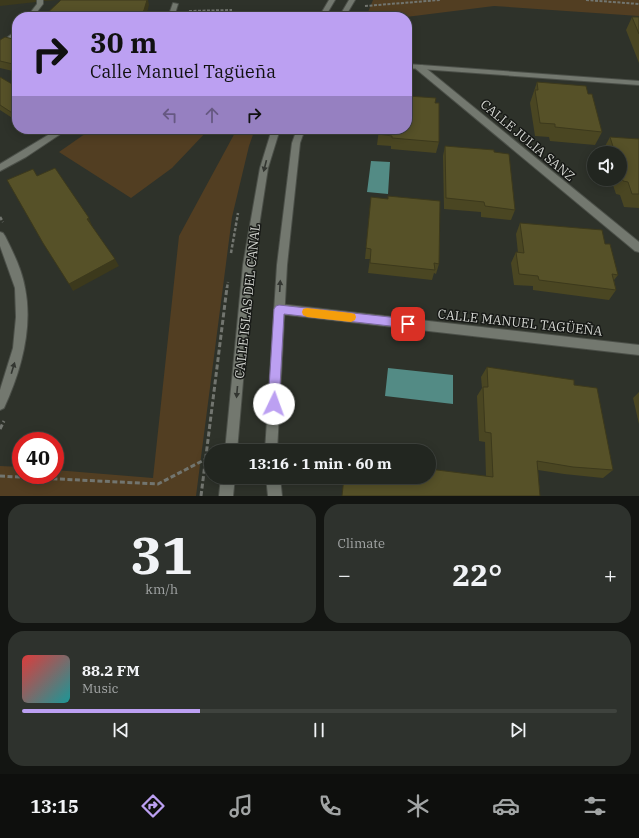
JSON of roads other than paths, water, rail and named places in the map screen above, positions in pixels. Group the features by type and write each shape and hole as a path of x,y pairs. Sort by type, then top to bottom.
{"street":[{"path":"34,12 40,4 40,0"},
{"path":"325,12 332,0"},
{"path":"345,12 352,0"},
{"path":"173,12 175,4"},
{"path":"0,46 12,36"},
{"path":"412,66 639,83"},
{"name":"CALLE JULIA SANZ","path":"419,67 639,248"},
{"path":"0,168 23,156 56,134"},
{"name":"CALLE ISLAS DEL CANAL","path":"232,444 248,265 264,168 274,134"},
{"path":"271,444 283,249 296,143 299,134"},
{"path":"0,236 19,287 21,306 16,359 6,392 0,404"},
{"name":"CALLE MANUEL TAGÜEÑA","path":"279,309 639,350"},
{"path":"226,496 227,484"},
{"path":"274,484 275,496"}],"water":[{"path":"371,161 390,162 388,194 367,192"},
{"path":"388,368 453,375 453,404 385,396"}]}
